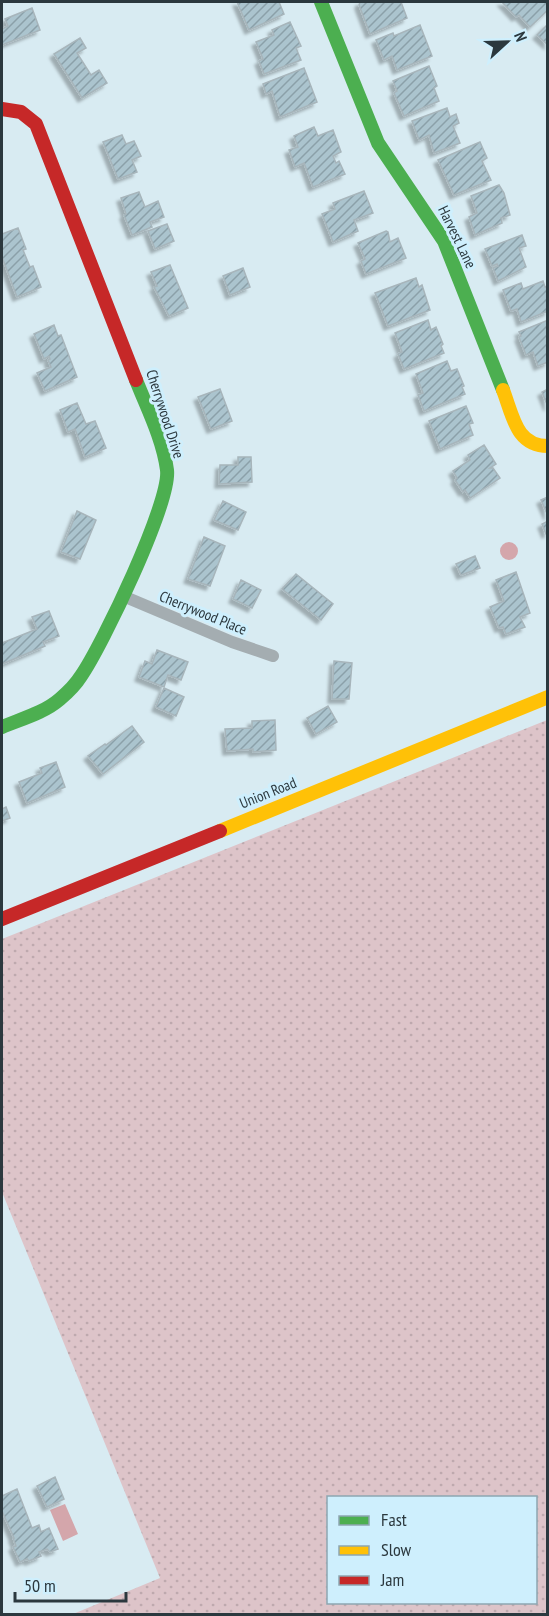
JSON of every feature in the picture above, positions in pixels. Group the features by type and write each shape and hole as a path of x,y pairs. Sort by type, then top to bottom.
{"street":[{"name":"Harvest Lane","path":"321,2 378,143 390,164 430,217 444,242 521,436 536,446 548,446"},
{"name":"Cherrywood Drive","path":"2,109 18,110 30,117 36,124 139,384 164,454 166,471 166,488 160,507 123,596 90,662 59,700 43,710 2,727"},
{"name":"Cherrywood Place","path":"123,596 232,642 273,656"},
{"name":"Union Road","path":"2,919 548,697"}],"shaded area":[{"path":"509,542 517,547 518,551 513,559 509,560 501,555 500,551 505,543"},
{"path":"547,720 547,1614 73,1614 160,1578 2,1192 2,939"},
{"path":"65,1504 78,1534 63,1541 50,1510"}],"building":[{"path":"237,2 279,2 284,14 249,30"},
{"path":"360,2 401,2 407,18 370,34 359,5"},
{"path":"502,2 548,2 548,10 530,27 519,15 516,17"},
{"path":"32,8 40,30 2,45 2,29 8,26 5,19"},
{"path":"290,22 301,46 296,48 301,60 264,74 259,61 263,59 256,42 274,35 272,30"},
{"path":"548,24 548,45 537,35"},
{"path":"420,25 432,56 397,70 392,56 384,60 376,40 393,33 394,36"},
{"path":"80,38 86,48 77,53 91,75 99,70 107,83 82,98 54,54"},
{"path":"429,66 437,86 434,88 439,101 404,116 394,93 397,91 393,81"},
{"path":"304,68 317,102 280,117 272,91 266,94 263,84"},
{"path":"447,108 450,117 456,114 459,123 453,126 460,143 434,153 429,135 419,140 412,121"},
{"path":"314,127 318,136 333,130 341,152 333,156 336,163 339,161 345,174 313,187 304,163 295,167 289,150 298,147 294,136"},
{"path":"122,135 126,144 134,141 141,156 132,160 137,172 118,179 103,142"},
{"path":"480,142 487,158 482,161 491,180 454,195 438,160"},
{"path":"499,185 504,193 510,215 501,218 502,223 475,235 469,217 477,213 471,196"},
{"path":"364,191 373,213 354,220 358,231 333,242 322,214 335,209 333,203"},
{"path":"139,192 145,207 158,201 164,217 150,222 152,227 132,235 124,215 126,214 121,198"},
{"path":"167,224 174,241 155,249 148,231"},
{"path":"18,228 26,249 23,250 30,267 33,266 41,287 17,297 2,257 2,234"},
{"path":"386,231 390,242 398,238 406,258 366,274 361,261 365,259 358,243"},
{"path":"522,235 526,246 519,248 526,267 498,281 493,268 498,266 497,264 492,266 485,249"},
{"path":"170,265 188,308 169,316 154,287 157,286 151,272"},
{"path":"243,268 250,287 230,295 223,276"},
{"path":"416,278 419,287 422,285 430,310 388,326 375,293"},
{"path":"543,281 545,287 548,286 548,311 521,322 517,309 511,311 503,290 521,283 523,289"},
{"path":"428,320 431,330 436,327 444,353 404,369 398,354 402,352 395,333"},
{"path":"548,320 548,362 538,366 533,352 526,355 519,332"},
{"path":"54,325 58,336 61,335 77,377 45,391 37,373 51,367 48,360 50,359 49,356 44,359 34,334"},
{"path":"447,361 451,371 457,369 465,394 424,411 418,395 423,393 416,374"},
{"path":"220,389 232,421 211,429 198,397"},
{"path":"548,389 548,407 542,392"},
{"path":"77,403 86,424 95,421 106,448 85,457 75,429 68,432 60,410"},
{"path":"466,406 473,423 469,424 473,435 440,449 429,421"},
{"path":"484,445 496,464 490,468 493,468 500,478 470,498 455,480 457,478 453,471 470,460 468,455"},
{"path":"238,457 251,457 252,482 219,484 220,465 238,465"},
{"path":"548,497 548,516 541,500"},
{"path":"223,501 246,512 238,530 214,520"},
{"path":"77,511 96,520 80,559 61,552"},
{"path":"548,521 548,533 546,534 542,524"},
{"path":"204,537 225,546 210,586 188,579"},
{"path":"475,556 480,568 461,575 456,564"},
{"path":"516,572 530,613 520,617 525,627 506,634 503,627 499,628 490,607 504,601 496,580"},
{"path":"296,574 333,604 321,620 282,589"},
{"path":"241,580 261,590 252,608 233,599"},
{"path":"49,611 59,636 43,642 45,646 2,664 2,643 37,629 32,617"},
{"path":"157,650 188,662 181,680 168,675 164,687 139,677 145,661 152,664"},
{"path":"334,661 352,663 349,699 332,699"},
{"path":"164,688 184,697 176,716 156,707"},
{"path":"328,706 337,722 316,734 307,718"},
{"path":"275,720 276,750 227,751 225,729 252,728 252,721"},
{"path":"132,726 144,742 103,774 88,756"},
{"path":"56,762 65,787 27,803 19,782 42,773 40,768"},
{"path":"6,807 10,818 2,821 2,809"},
{"path":"55,1477 64,1499 47,1507 37,1486"},
{"path":"17,1489 32,1528 39,1525 41,1532 49,1528 58,1549 50,1552 47,1549 39,1552 41,1556 20,1562 13,1547 16,1546 14,1538 2,1511 2,1496"}],"traffic: fast":[{"path":"321,2 378,143 444,241 503,390"},
{"path":"2,727 47,708 77,682 104,636 147,541 165,487 167,470 158,435 136,380"}],"traffic: slow":[{"path":"503,390 513,419 522,435 537,445 548,446"},
{"path":"220,831 548,697"}],"traffic: jam":[{"path":"2,109 21,112 36,124 136,380"},
{"path":"2,919 220,831"}]}
